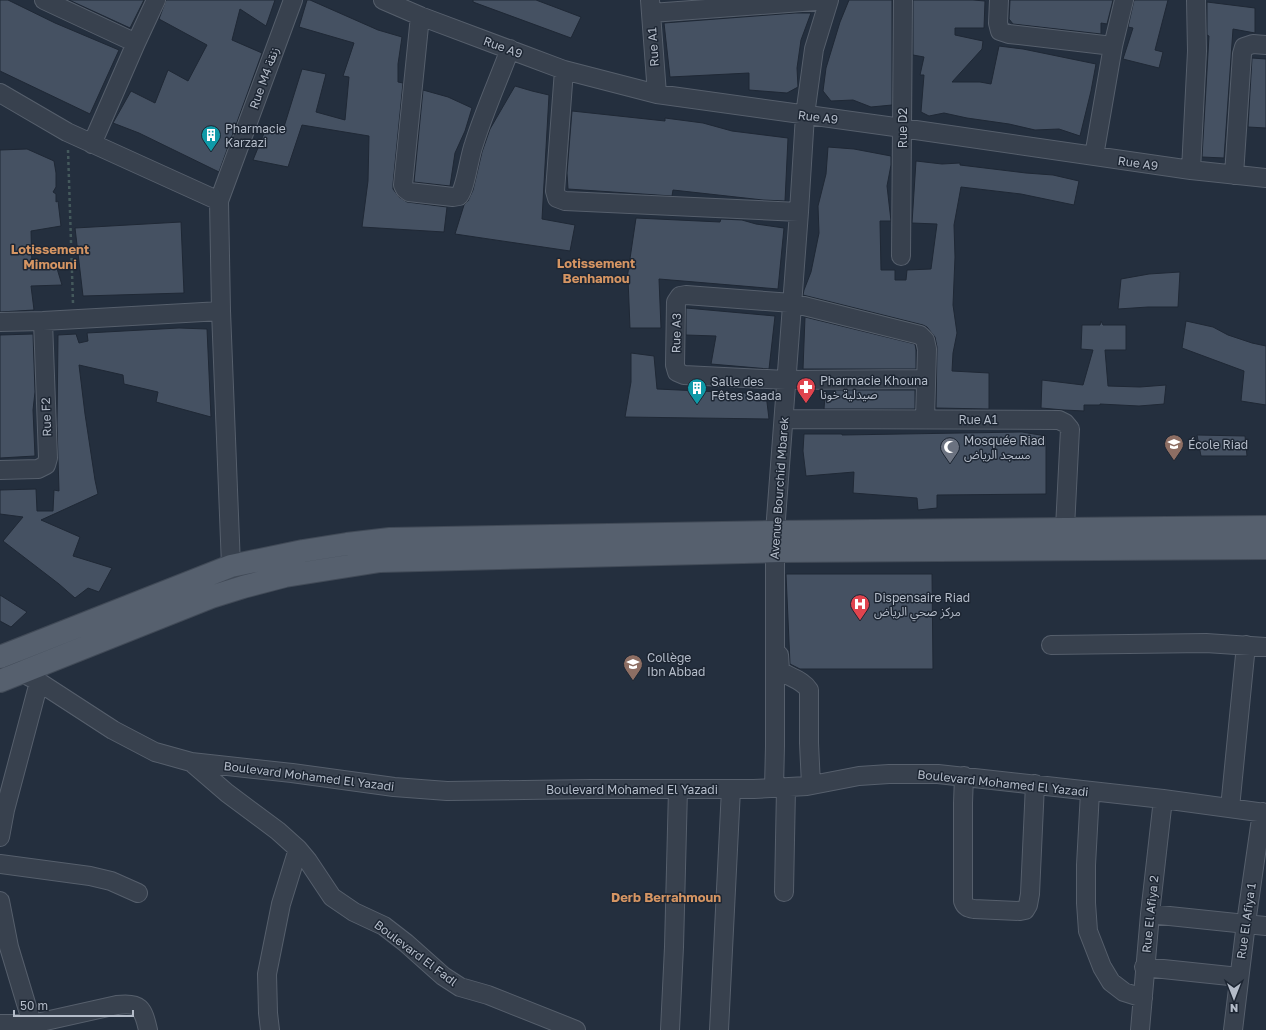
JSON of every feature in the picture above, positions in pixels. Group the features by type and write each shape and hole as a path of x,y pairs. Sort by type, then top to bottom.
{"main road":[{"path":"0,681 30,677 211,597 284,576 380,561 776,545 1065,528 1266,527"},
{"path":"1,656 231,566 303,550 390,539 776,545 1266,548"}],"street":[{"path":"44,0 136,43"},
{"path":"92,144 156,0"},
{"name":"Rue M4 زنقة","path":"219,201 293,0"},
{"name":"Rue A9","path":"383,0 420,16 564,70 657,94 1191,170 1266,178"},
{"path":"650,6 829,0"},
{"name":"Avenue Bourchid Mbarek","path":"784,892 780,788 775,746 776,545 805,115 814,49 829,0"},
{"name":"Rue D2","path":"901,256 903,0"},
{"path":"999,0 998,23 1000,31 1009,34 1113,46"},
{"path":"1094,156 1113,46 1124,0"},
{"path":"1191,170 1197,51 1196,0"},
{"name":"Rue A1","path":"650,6 657,94"},
{"path":"420,16 403,185 405,190 409,192 453,197 459,196 462,192 474,144 510,49"},
{"path":"1234,175 1242,54 1244,47 1253,44 1266,45"},
{"path":"564,70 555,191 557,198 565,201 799,212"},
{"path":"0,92 67,132 219,201 221,311 231,566"},
{"name":"Rue A3","path":"686,295 792,303 920,335 925,340 927,349 926,379 786,380 684,375 677,372 675,365 676,302 680,296 686,295"},
{"path":"0,322 74,320 221,311"},
{"name":"Rue F2","path":"0,470 38,469 46,465 48,458 43,321"},
{"path":"925,419 926,379"},
{"name":"Rue A1","path":"784,419 1059,420 1065,423 1070,429 1065,528"},
{"path":"776,545 779,667 783,673 798,679 809,690 811,785"},
{"path":"1051,645 1206,643 1266,647"},
{"path":"1230,808 1246,645"},
{"name":"Boulevard Mohamed El Yazadi","path":"1,656 30,677 113,730 155,752 191,762 254,768 355,783 418,790 474,791 731,789 780,788 811,785 859,776 889,774 938,774 1163,799 1264,813"},
{"path":"0,837 30,677"},
{"name":"Boulevard El Fadl","path":"191,762 227,793 278,831 298,849 308,861 332,897 354,912 384,926 450,981 460,987 488,995 576,1030"},
{"path":"964,776 963,901 968,908 974,909 1020,911 1025,910 1028,905 1030,894 1035,784"},
{"path":"670,1030 674,947 678,789"},
{"path":"719,1030 731,789"},
{"path":"1090,792 1086,865 1088,931 1102,967 1111,982 1124,992 1143,998"},
{"name":"Rue El Afiya 2","path":"1140,1030 1144,967 1163,799"},
{"name":"Rue El Afiya 1","path":"1233,1030 1246,923 1264,813"},
{"path":"270,1030 267,974 281,904 298,849"},
{"path":"0,864 90,876 111,881 138,892"},
{"path":"0,901 9,947 33,1027"},
{"path":"1150,914 1266,926"},
{"path":"1144,967 1239,977"},
{"path":"0,1024 33,1027 117,1005 128,1004 136,1005 141,1009 148,1030"}],"path":[{"path":"67,132 74,320"}],"building":[{"path":"0,0 8,0 55,23 119,50 90,114 0,71"},
{"path":"69,0 144,0 130,28"},
{"path":"166,0 275,0 266,26 240,9 232,40 262,53 219,172 139,133 113,123 131,91 155,103 168,70 188,81 207,45 159,19"},
{"path":"307,0 378,30 402,37 398,64 398,82 403,83 393,189 399,197 407,202 447,207 444,232 362,227 368,181 369,136 302,125 288,167 253,160 267,126 283,130 302,69 326,74 316,112 345,120 349,77 343,76 354,43 299,27"},
{"path":"473,0 536,0 581,17 571,38 473,2"},
{"path":"849,0 892,0 892,105 871,107 853,100 831,101 823,91 826,68 840,22"},
{"path":"913,0 985,1 984,28 955,28 955,35 983,41 982,49 952,82 980,82 991,84 999,46 1023,49 1096,64 1080,136 1059,129 1035,130 944,113 929,116 921,112 924,75 920,75 924,57 913,55"},
{"path":"1010,0 1113,0 1107,24 1101,23 1101,34 1013,24 1009,19"},
{"path":"1134,0 1168,0 1155,50 1163,52 1159,68 1123,59 1133,28 1128,27"},
{"path":"1207,2 1255,8 1255,33 1233,29 1224,158 1202,157 1209,36 1207,35"},
{"path":"811,13 801,40 797,68 798,87 787,93 749,90 749,73 670,77 664,23"},
{"path":"1252,58 1266,59 1266,128 1248,127"},
{"path":"515,86 549,95 542,219 575,225 570,251 455,234 464,205 468,201 473,190 482,152 490,129"},
{"path":"423,90 448,97 472,108 465,131 455,153 450,186 414,182"},
{"path":"572,111 665,121 665,118 703,123 732,131 788,138 785,201 673,190 672,196 568,189 567,173"},
{"path":"828,147 854,149 891,156 887,186 891,221 880,221 881,270 895,270 895,280 906,280 907,270 931,269 937,224 912,223 916,161 942,164 960,163 960,165 1053,175 1079,181 1074,205 1021,194 961,187 954,225 955,257 953,305 957,333 953,353 952,371 989,373 989,409 936,408 937,347 935,337 927,327 803,295 811,272 819,233 818,206 826,174"},
{"path":"27,149 54,161 56,187 53,192 56,194 56,202 58,201 61,226 31,231 32,268 56,265 62,285 31,286 34,310 0,312 0,150"},
{"path":"636,218 720,222 721,219 742,220 756,224 784,228 778,289 659,279 661,328 630,328 628,278 627,279"},
{"path":"181,222 184,293 83,296 75,228"},
{"path":"1180,272 1178,307 1118,309 1121,279 1149,274"},
{"path":"686,308 775,316 769,369 711,364 716,336 686,335"},
{"path":"805,317 915,344 916,369 803,369"},
{"path":"1101,321 1103,325 1126,325 1126,350 1105,350 1108,386 1140,387 1166,385 1164,404 1139,406 1100,404 1084,405 1084,411 1041,408 1042,380 1083,385 1093,350 1081,349 1082,325 1100,325"},
{"path":"1186,321 1213,327 1228,335 1266,346 1266,405 1241,401 1244,371 1182,348"},
{"path":"179,328 207,329 211,417 156,402 158,392 124,384 123,375 79,365 85,414 98,494 41,520 80,537 73,556 112,568 99,592 88,588 75,598 3,541 23,517 0,514 0,490 36,489 37,511 53,511 54,490 59,491 57,425 58,335 76,334 79,343 88,341 87,333"},
{"path":"33,334 35,392 33,410 35,456 0,458 0,335"},
{"name":"Salle des Fêtes Saada","path":"631,353 654,356 657,389 766,394 769,419 625,417 631,382"},
{"path":"835,390 915,390 915,409 824,409 825,396 835,396"},
{"name":"Mosquée Riad مسجد الرياض","path":"1022,432 1046,436 1046,494 937,495 937,508 918,510 917,498 853,493 854,472 806,476 803,451 804,434 842,435"},
{"path":"1197,435 1245,436 1247,456 1201,456"},
{"name":"Dispensaire Riad مركز صحي الرياض","path":"786,574 932,574 933,669 800,669 790,664"},
{"path":"0,595 27,612 11,627 0,621"}],"place":[{"name":"Pharmacie Karzazi","path":"211,152"},
{"name":"Pharmacie Khouna صيدلية خونا","path":"806,404"},
{"name":"Salle des Fêtes Saada","path":"697,405"},
{"name":"École Riad","path":"1174,461"},
{"name":"Mosquée Riad مسجد الرياض","path":"950,464"},
{"name":"Dispensaire Riad مركز صحي الرياض","path":"860,621"},
{"name":"Collège Ibn Abbad","path":"633,681"}],"district":[{"name":"Lotissement Mimouni","path":"50,256"},
{"name":"Lotissement Benhamou","path":"596,270"},
{"name":"Derb Berrahmoun","path":"666,897"}]}
